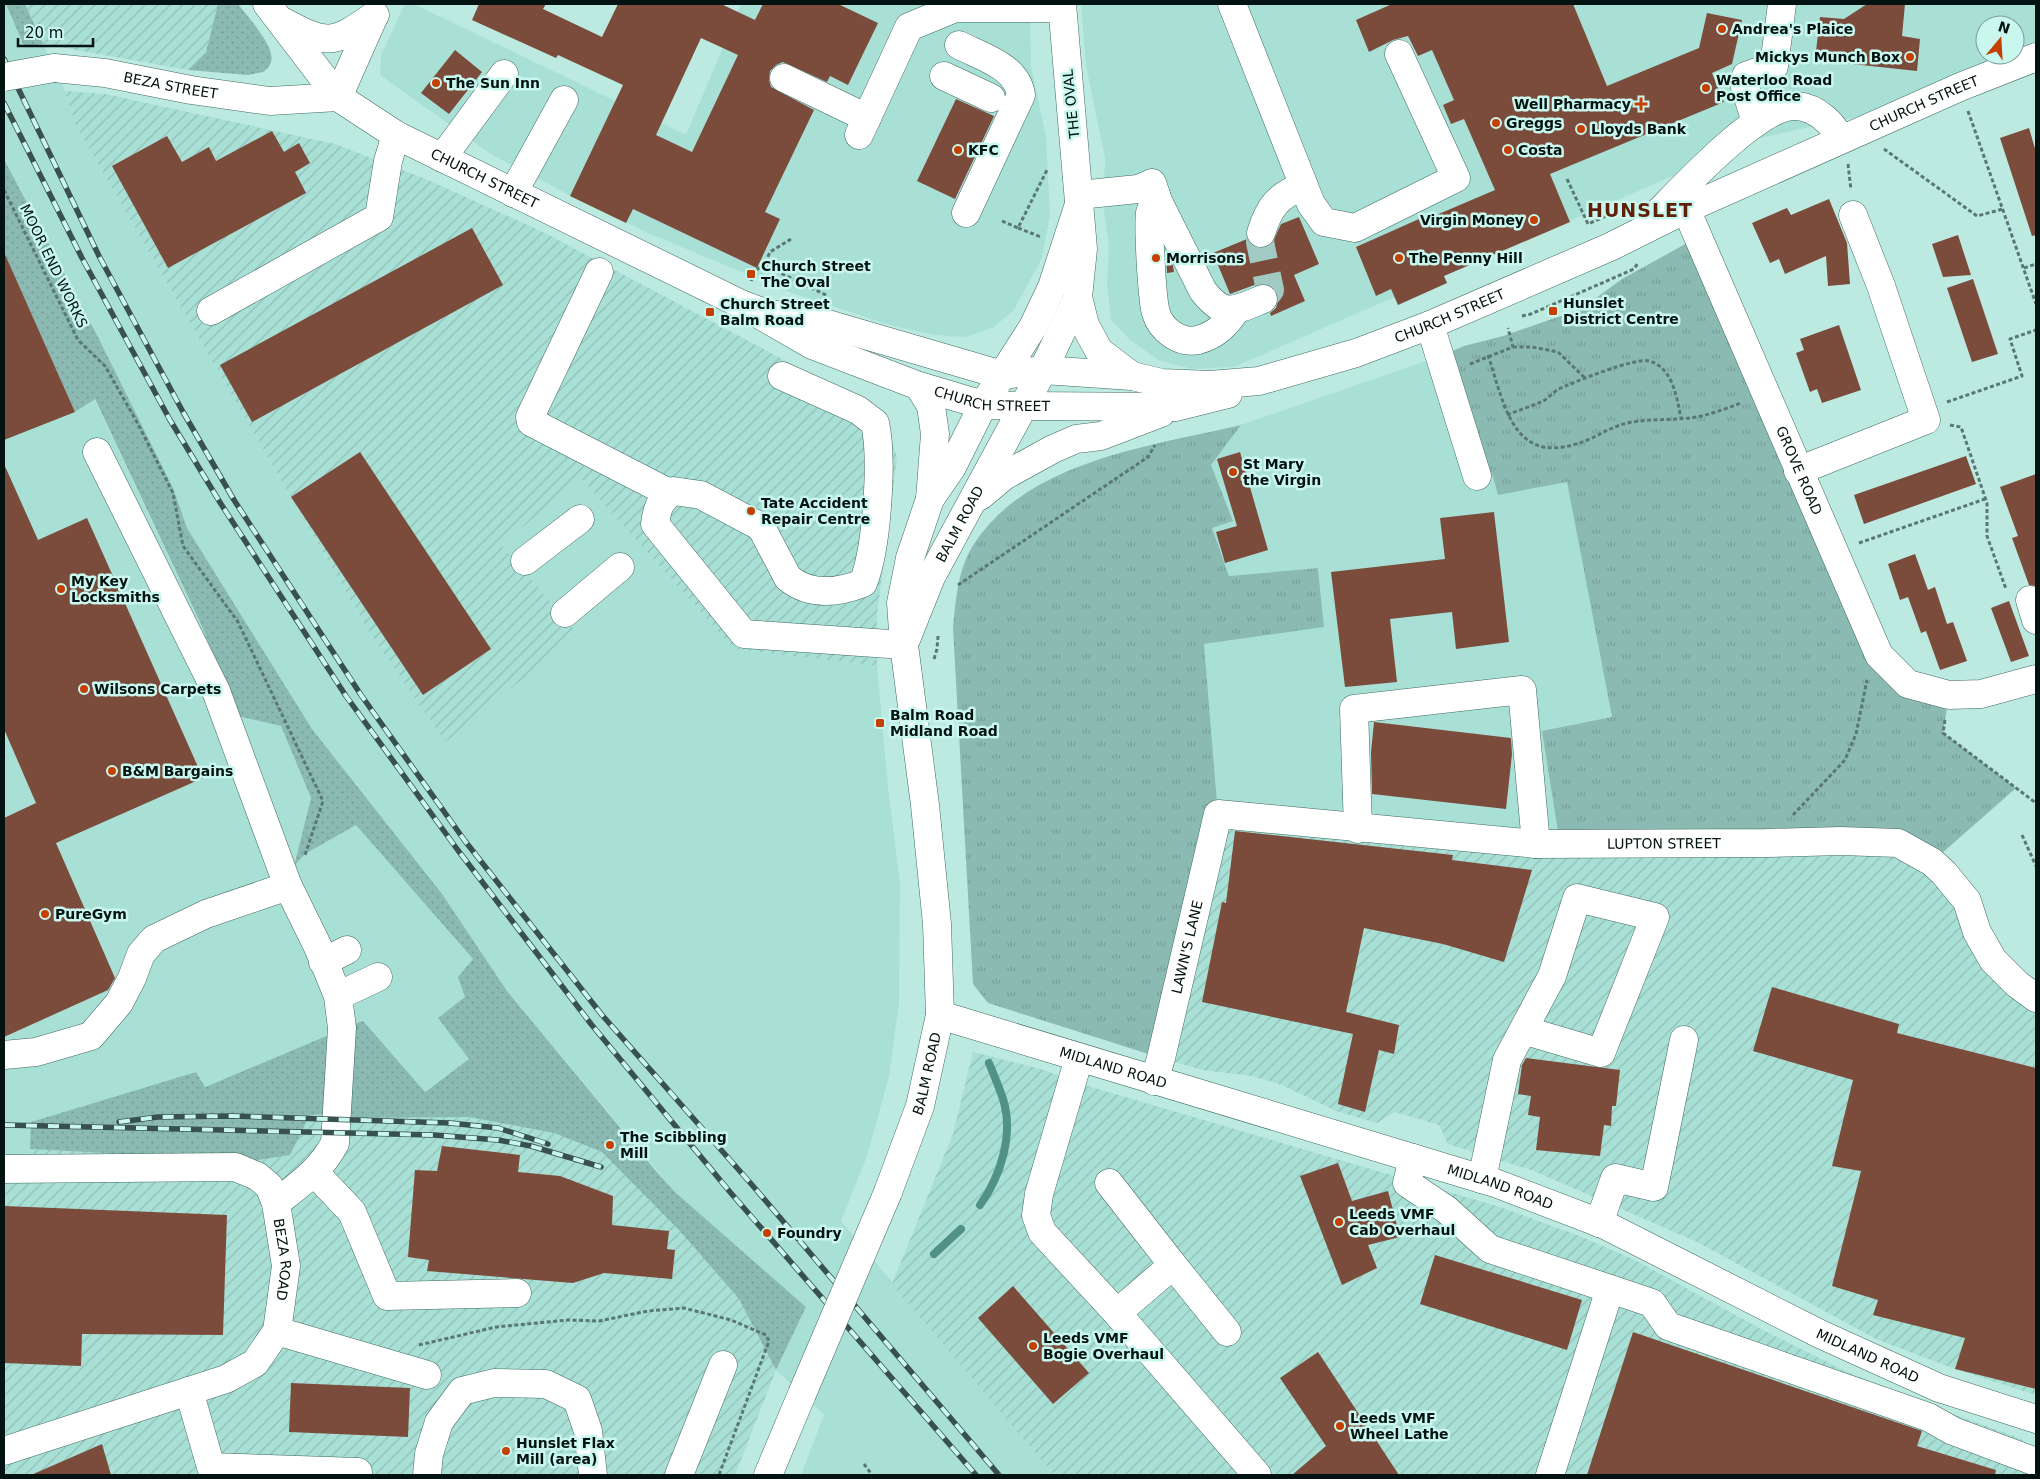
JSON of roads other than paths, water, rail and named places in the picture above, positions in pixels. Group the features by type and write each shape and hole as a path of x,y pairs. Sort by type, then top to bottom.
{"street":[{"path":"1232,4 1311,204 1324,222 1355,228 1456,178 1399,54"},
{"path":"1756,122 1745,87 1746,76 1774,66 1782,4"},
{"path":"784,78 863,126 909,27 955,8 1062,6"},
{"name":"THE OVAL","path":"1043,370 1078,297 1083,249 1075,139 1062,6"},
{"path":"274,12 311,36 332,40 348,34 377,9"},
{"path":"338,97 377,9"},
{"name":"CHURCH STREET","path":"274,12 338,97 396,135 741,304 812,345 918,386 983,404 1176,407 1249,388 1259,381"},
{"path":"959,45 1007,69 1020,83 1021,95 966,214"},
{"name":"CHURCH STREET","path":"741,304 765,313 824,323 1002,375 1043,370 1132,376 1162,384 1259,381 1356,353 1430,325 1635,235 1686,209 1850,135 1960,87 2036,57"},
{"name":"BEZA STREET","path":"4,76 54,68 105,73 192,90 270,101 338,97"},
{"path":"442,158 504,74"},
{"path":"944,76 991,98"},
{"path":"513,193 564,100"},
{"name":"CHURCH STREET","path":"1635,235 1738,135 1756,122 1785,108 1796,106 1822,115 1834,128 1850,135"},
{"path":"211,311 379,217 388,161 396,135"},
{"path":"1079,199 1138,189 1152,183 1202,291 1220,309 1236,310 1263,299"},
{"path":"1261,233 1266,217 1284,194 1304,186"},
{"path":"1156,195 1150,215 1154,298 1156,314 1162,325 1174,336 1194,341 1208,337 1221,329 1236,310"},
{"name":"THE OVAL","path":"983,404 1033,326 1052,287 1079,199"},
{"name":"GROVE ROAD","path":"1686,209 1879,655 1908,684 1949,695 1981,694 2036,679"},
{"path":"1798,471 1925,415 1853,215"},
{"path":"599,272 530,417 531,422 669,493"},
{"path":"1078,297 1085,325 1099,351 1132,376"},
{"path":"1430,325 1477,476"},
{"name":"BALM ROAD","path":"904,646 932,577 1043,370"},
{"path":"782,376 858,410 875,424 879,457 874,529 870,566 863,583 844,590 828,592 795,584 788,578 761,528 701,495 673,491 669,493 664,497 657,510 655,524 744,634 904,646"},
{"path":"918,386 931,406 935,434 930,499"},
{"name":"BALM ROAD","path":"768,1475 888,1192 920,1106 940,1015 936,914 925,806 904,646 901,603 910,558 930,499 952,467 983,404"},
{"path":"969,505 1004,476 1053,449 1076,439 1102,436 1176,407"},
{"path":"97,452 216,691 288,886 335,956 342,1028 335,1143 327,1159 315,1173 276,1203"},
{"path":"525,561 580,519"},
{"path":"565,612 620,567"},
{"path":"1358,829 1354,710 1522,690 1536,844"},
{"name":"LUPTON STREET","path":"1218,814 1358,829 1536,844 1766,844 1840,841 1898,844 1932,862 1944,873 1967,901 1977,932 1993,960 2017,984 2036,998"},
{"name":"LAWN'S LANE","path":"1154,1080 1161,1058 1218,814"},
{"path":"4,1056 36,1052 91,1036 118,1003 132,978 141,954 154,939 206,914 288,886"},
{"path":"1482,1179 1507,1060 1523,1030 1552,976 1577,898 1655,917 1601,1054 1523,1030"},
{"path":"338,996 378,977"},
{"name":"MIDLAND ROAD","path":"940,1015 1482,1179 1599,1223 1820,1334 1939,1388 2036,1420"},
{"path":"1599,1223 1615,1178 1654,1188 1684,1040"},
{"path":"1079,1058 1039,1194 1036,1215 1042,1232 1117,1314 1257,1475"},
{"path":"1413,1158 1407,1183 1448,1210 1490,1249 1652,1303 1668,1326 1928,1417 1953,1431 2036,1462"},
{"name":"BEZA ROAD","path":"4,1169 235,1167 258,1176 269,1186 276,1203 286,1266 277,1331 255,1363 226,1380 4,1451"},
{"path":"315,1173 352,1212 387,1296 518,1293"},
{"path":"1110,1183 1227,1332"},
{"path":"1117,1314 1173,1265"},
{"path":"1550,1475 1610,1290"},
{"path":"277,1331 427,1375"},
{"path":"679,1475 722,1365"},
{"path":"427,1475 429,1454 439,1422 462,1391 494,1384 546,1384 577,1399 588,1431 593,1475"},
{"path":"189,1391 212,1471 358,1472"}],"waterway":[{"path":"980,1205 994,1181 1004,1154 1007,1126 1003,1099 989,1063"},
{"path":"934,1254 961,1229"}],"tunnel":[{"path":"1261,233 1260,242 1270,290 1263,299"}],"railway":[{"path":"4,59 99,256 183,412 234,500 361,695 465,841 602,1015 753,1186 999,1475"},
{"path":"4,103 82,258 170,420 221,504 346,696 457,849 591,1024 730,1192 976,1475"},
{"path":"119,1122 158,1117 233,1116 450,1123 498,1128 548,1144"},
{"path":"4,1125 434,1135 498,1140 531,1146 601,1167"}],"place":[{"name":"Andrea's Plaice","path":"1722,29"},
{"name":"Mickys Munch Box","path":"1910,57"},
{"name":"The Sun Inn","path":"436,83"},
{"name":"Waterloo Road Post Office","path":"1706,88"},
{"name":"Well Pharmacy","path":"1641,104"},
{"name":"Greggs","path":"1496,123"},
{"name":"Lloyds Bank","path":"1581,129"},
{"name":"KFC","path":"958,150"},
{"name":"Costa","path":"1508,150"},
{"name":"Virgin Money","path":"1534,220"},
{"name":"Morrisons","path":"1156,258"},
{"name":"The Penny Hill","path":"1399,258"},
{"name":"Church Street The Oval","path":"751,274"},
{"name":"Hunslet District Centre","path":"1553,311"},
{"name":"Church Street Balm Road","path":"710,312"},
{"name":"St Mary the Virgin","path":"1233,472"},
{"name":"Tate Accident Repair Centre","path":"751,511"},
{"name":"My Key Locksmiths","path":"61,589"},
{"name":"Wilsons Carpets","path":"84,689"},
{"name":"Balm Road Midland Road","path":"880,723"},
{"name":"B&M Bargains","path":"112,771"},
{"name":"PureGym","path":"45,914"},
{"name":"The Scibbling Mill","path":"610,1145"},
{"name":"Leeds VMF Cab Overhaul","path":"1339,1222"},
{"name":"Foundry","path":"767,1233"},
{"name":"Leeds VMF Bogie Overhaul","path":"1033,1346"},
{"name":"Leeds VMF Wheel Lathe","path":"1340,1426"},
{"name":"Hunslet Flax Mill (area)","path":"506,1451"}],"district":[{"name":"HUNSLET","path":"1640,210"}]}
